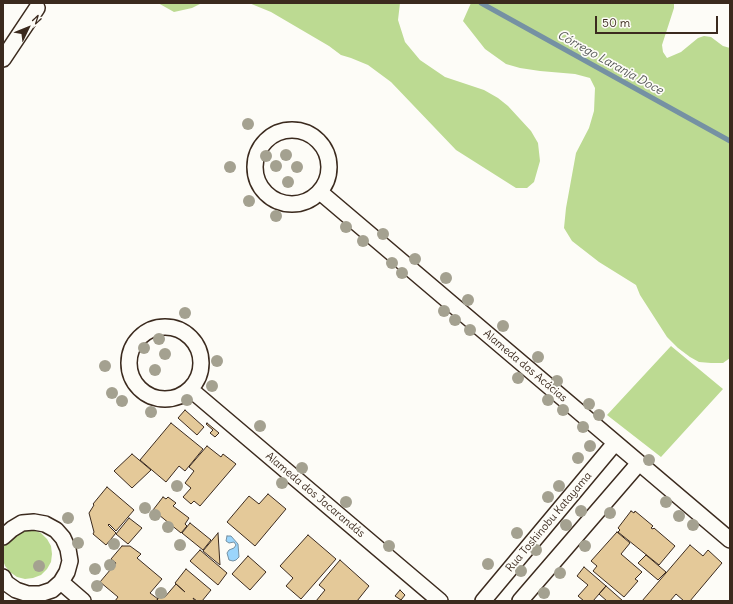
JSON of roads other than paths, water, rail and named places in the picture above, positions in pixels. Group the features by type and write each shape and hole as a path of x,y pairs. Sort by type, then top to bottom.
{"street":[{"path":"3,59 37,8"},
{"path":"293,129 305,132 315,138 323,147 328,158 329,170 326,182 320,192 310,199 298,204 286,203 274,199 264,191 257,180 254,168 256,156 262,144 270,136 281,131 293,129"},
{"name":"Alameda das Acácias","path":"320,192 730,540"},
{"path":"165,326 177,329 188,335 196,344 200,355 201,368 198,379 190,389 180,396 158,398 147,394 138,386 132,376 129,365 130,353 135,343 143,334 153,328 165,326"},
{"name":"Alameda dos Jacarandás","path":"190,389 440,601"},
{"name":"Rua Toshinobu Katayama","path":"483,601 615,443"},
{"path":"520,601 639,463"},
{"path":"3,537 22,523 34,522 45,524 56,530 64,538 70,561 67,572 61,582 52,590 40,594 28,594 16,590 6,583 3,578"},
{"path":"61,582 83,601"}],"water":[{"path":"227,536 231,536 238,544 239,557 233,561 229,560 227,553 236,545 234,542 229,543 226,541"}],"waterway":[{"name":"Córrego Laranja Doce","path":"481,3 730,141"}]}
